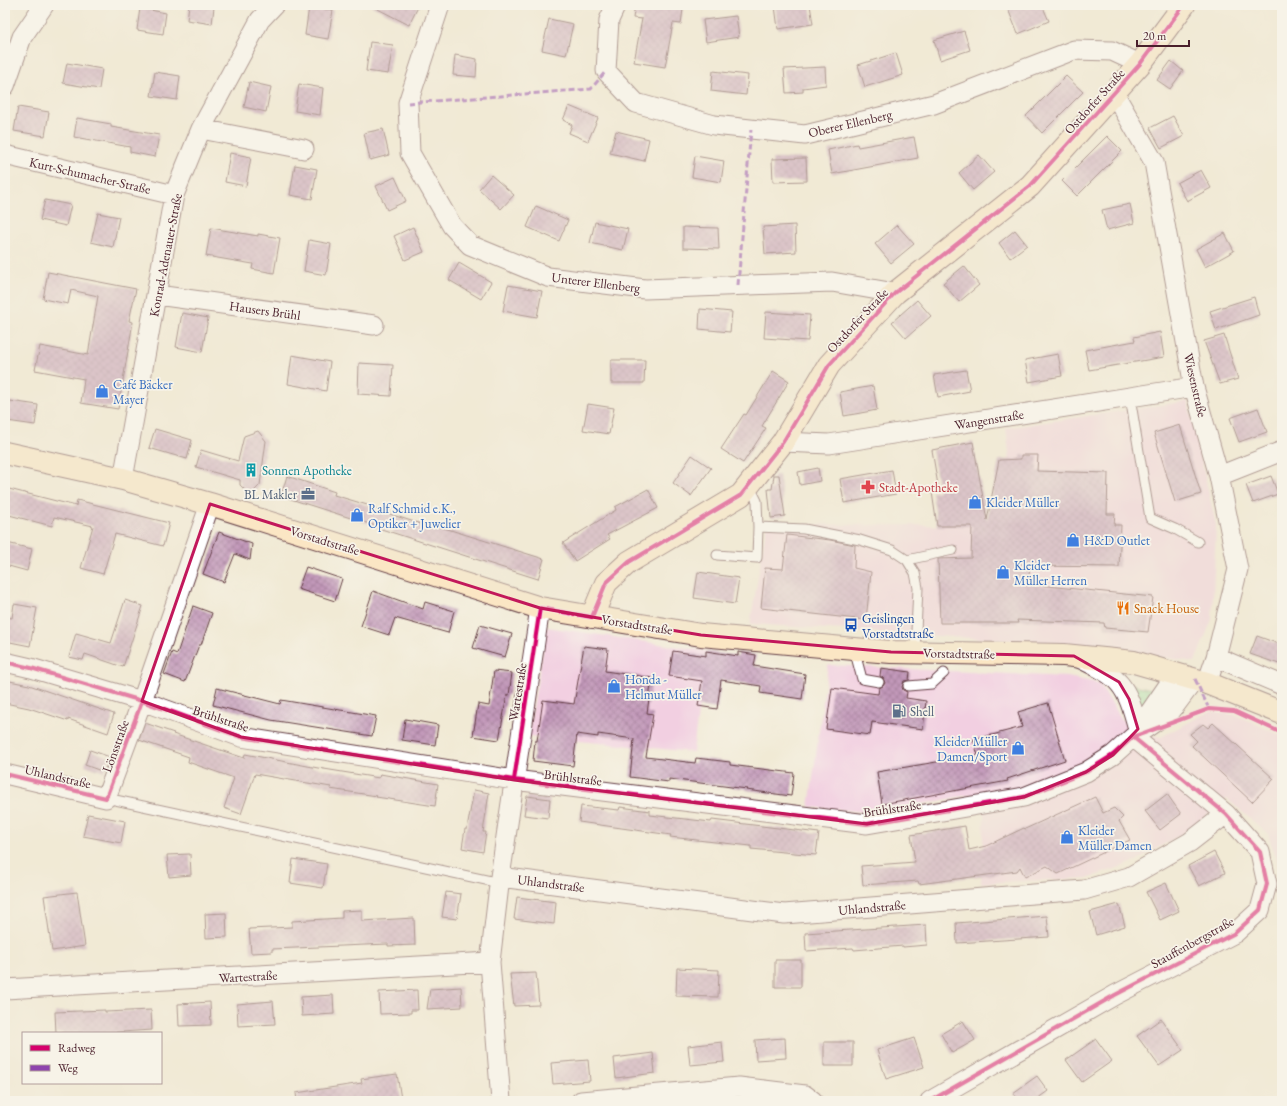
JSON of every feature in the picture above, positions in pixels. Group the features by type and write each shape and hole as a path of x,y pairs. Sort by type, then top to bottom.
{"main road":[{"name":"Ostdorfer Straße","path":"592,617 606,583 629,562 741,495 783,442 829,364 895,293 1030,186 1140,64 1184,5"},
{"name":"Vorstadtstraße","path":"5,453 123,479 210,504 540,608 701,635 854,649 915,653 1074,656 1134,662 1192,679 1282,713"}],"street":[{"path":"5,86 22,37 44,5"},
{"name":"Konrad-Adenauer-Straße","path":"123,479 174,196 201,129 260,20 274,5"},
{"name":"Unterer Ellenberg","path":"440,5 408,103 410,153 452,226 470,245 548,277 645,289 832,282 895,293"},
{"name":"Oberer Ellenberg","path":"616,5 609,20 606,71 636,103 714,126 805,135 934,104 1074,50 1112,51 1140,64"},
{"name":"Wiesenstraße","path":"1114,93 1154,162 1194,386 1219,476 1238,569 1216,657 1192,679"},
{"path":"201,129 304,149"},
{"name":"Kurt-Schumacher-Straße","path":"5,155 174,196"},
{"name":"Hausers Brühl","path":"157,294 374,325"},
{"name":"Wangenstraße","path":"783,442 829,444 1194,386"},
{"path":"1219,476 1282,451"},
{"name":"Lönsstraße","path":"106,798 142,701 210,504"},
{"name":"Wartestraße","path":"501,1101 490,962 514,780 540,608"},
{"path":"1074,656 1100,668 1119,682 1129,699 1136,733"},
{"path":"1216,657 1282,685"},
{"name":"Brühlstraße","path":"5,662 31,668 142,701 241,737 514,780 867,824 1024,797 1086,772 1112,755 1136,733 1171,711 1192,679"},
{"name":"Stauffenbergstraße","path":"930,1101 1115,995 1235,933 1260,910 1267,884 1260,852 1226,814 1136,733"},
{"name":"Uhlandstraße","path":"5,774 106,798"},
{"name":"Uhlandstraße","path":"500,880 784,914 1084,890 1129,877 1190,842 1226,814"},
{"name":"Wartestraße","path":"5,989 490,962"},
{"path":"581,1101 739,1088 805,1095 813,1101"}],"lane":[{"path":"1130,397 1150,518 1175,529 1198,542"},
{"path":"717,555 757,558 757,501 749,485"},
{"path":"758,527 804,529 860,540 892,550 907,560 916,573 918,588 915,653"},
{"path":"907,560 953,550"},
{"path":"854,649 862,679 880,682"},
{"path":"908,686 932,684 944,673"},
{"name":"Uhlandstraße","path":"106,798 500,880"}],"highlighted area":[{"path":"210,504 540,608 701,635 891,652 1074,656 1119,682 1129,699 1138,729 1113,755 1086,772 1024,797 867,824 514,780 241,737 142,701"}],"shaded area":[{"path":"1188,401 1216,525 1212,619 1195,662 1079,645 750,624 767,524 1018,526 1006,428"},
{"path":"547,627 706,651 693,752 528,736"},
{"path":"828,665 1067,677 1099,683 1128,729 1161,737 1218,707 1282,736 1282,876 1268,834 1227,799 1187,831 1134,862 1089,878 981,883 984,816 979,793 876,813 809,807"}],"green space":[{"path":"1129,684 1155,691 1140,706 1135,692"}],"building":[{"path":"189,5 214,7 212,24 187,20"},
{"path":"370,5 419,5 409,25"},
{"path":"635,5 656,5 683,9 681,24 673,23 665,67 634,62 642,19 633,18"},
{"path":"810,5 813,24 778,29 775,6"},
{"path":"1018,5 1042,5 1049,21 1018,34 1008,9"},
{"path":"309,7 333,10 328,39 305,35"},
{"path":"140,8 166,13 163,34 137,30"},
{"path":"736,16 739,37 706,42 703,20"},
{"path":"549,19 573,24 566,55 542,50"},
{"path":"964,31 970,50 940,60 934,40"},
{"path":"370,42 393,45 388,74 366,71"},
{"path":"896,53 903,75 865,87 858,65"},
{"path":"455,55 477,59 476,77 453,75"},
{"path":"1171,61 1183,71 1170,89 1157,80"},
{"path":"67,63 102,69 99,89 63,83"},
{"path":"825,67 826,85 803,88 803,92 786,93 784,69"},
{"path":"713,71 748,75 746,95 711,91"},
{"path":"155,72 180,76 177,100 151,96"},
{"path":"1066,76 1083,92 1042,133 1026,116"},
{"path":"249,82 271,87 266,112 244,107"},
{"path":"299,84 323,88 320,115 295,111"},
{"path":"569,106 598,118 588,141 569,133 572,125 563,120"},
{"path":"18,107 49,112 45,136 14,131"},
{"path":"1173,116 1184,136 1161,148 1150,128"},
{"path":"77,118 111,124 111,127 159,135 155,157 130,152 130,147 74,137"},
{"path":"383,129 389,155 370,160 364,133"},
{"path":"616,131 649,139 644,161 610,153"},
{"path":"1107,136 1122,151 1077,196 1062,181"},
{"path":"914,137 918,158 832,174 828,150 857,144 858,147"},
{"path":"230,153 251,157 246,186 225,182"},
{"path":"979,155 994,172 973,190 959,173"},
{"path":"695,156 724,161 721,182 692,177"},
{"path":"806,158 807,181 773,182 772,159"},
{"path":"295,165 317,169 312,199 290,195"},
{"path":"1201,170 1211,188 1187,201 1177,183"},
{"path":"491,175 514,195 501,209 479,189"},
{"path":"395,177 406,201 387,210 376,186"},
{"path":"45,200 71,205 66,226 40,220"},
{"path":"1130,204 1134,223 1107,230 1102,210"},
{"path":"536,206 568,220 559,241 527,227"},
{"path":"98,213 119,217 113,247 91,242"},
{"path":"595,222 628,229 623,250 590,243"},
{"path":"795,225 796,252 765,254 763,227"},
{"path":"897,225 914,244 891,263 875,244"},
{"path":"413,227 424,252 405,260 394,236"},
{"path":"683,227 718,228 719,249 683,248"},
{"path":"211,228 280,238 274,273 252,269 253,264 206,256"},
{"path":"1015,230 1027,245 1010,258 999,243"},
{"path":"1225,233 1234,251 1205,267 1196,249"},
{"path":"309,240 331,244 326,275 304,271"},
{"path":"459,263 491,282 481,299 449,280"},
{"path":"964,266 979,285 959,302 943,283"},
{"path":"48,272 136,289 129,321 133,322 118,409 81,403 84,379 35,370 40,346 88,355 98,296 71,290 68,304 43,299"},
{"path":"508,285 542,291 537,317 503,311"},
{"path":"1254,297 1259,315 1216,330 1210,311"},
{"path":"917,300 931,316 906,338 892,322"},
{"path":"700,309 732,312 730,332 699,329"},
{"path":"766,312 810,315 808,341 764,338"},
{"path":"182,313 208,318 202,352 176,347"},
{"path":"1160,332 1164,357 1089,370 1085,350 1135,341 1134,337"},
{"path":"1224,335 1238,379 1220,384 1204,341"},
{"path":"1058,354 1062,376 1029,382 1025,360"},
{"path":"292,355 330,362 326,391 288,384"},
{"path":"611,360 645,360 644,383 611,383"},
{"path":"359,363 393,365 391,396 358,394"},
{"path":"966,370 970,391 938,397 934,375"},
{"path":"773,371 789,381 762,426 766,428 743,463 721,449 744,414 746,415"},
{"path":"873,386 877,410 844,416 840,392"},
{"path":"10,401 38,405 35,425 7,421"},
{"path":"588,404 614,408 609,434 583,430"},
{"path":"1258,408 1267,432 1239,442 1230,418"},
{"path":"1180,425 1201,494 1175,502 1154,433"},
{"path":"155,429 192,440 187,459 149,448"},
{"name":"Sonnen Apotheke","path":"258,431 266,441 260,485 250,495 240,485 240,480 196,467 201,450 238,461 244,436"},
{"path":"973,442 987,520 999,460 1021,459 1021,455 1038,455 1037,471 1108,473 1107,514 1115,514 1114,525 1121,525 1119,567 1030,566 1028,584 1153,597 1148,632 1105,628 1104,623 1017,620 1018,623 940,623 938,559 971,558 972,526 937,526 932,492 939,491 932,450"},
{"path":"692,455 711,468 691,496 673,483"},
{"path":"818,468 820,481 800,485 798,472"},
{"name":"Stadt-Apotheke","path":"892,470 896,494 844,503 840,479"},
{"path":"774,475 779,475 785,516 771,518 768,489 772,489"},
{"path":"287,476 335,492 334,495 374,507 374,509 427,526 428,523 544,559 538,579 281,496"},
{"path":"1271,476 1278,494 1253,503 1246,485"},
{"path":"5,488 76,506 77,500 169,523 163,546 115,534 103,574 81,568 93,526 54,517 52,526 5,514"},
{"path":"648,489 658,508 607,535 610,539 575,561 563,543 616,510 615,507"},
{"path":"219,532 252,544 250,560 235,554 224,582 203,574"},
{"path":"787,535 830,540 855,545 854,568 871,572 866,620 761,608 765,568 783,569"},
{"path":"7,543 32,549 27,571 5,565 5,551"},
{"path":"306,567 342,579 335,601 298,589"},
{"path":"698,572 739,578 735,604 694,598"},
{"path":"373,591 423,609 425,602 454,611 448,633 395,618 389,635 361,626"},
{"path":"125,600 143,606 123,667 85,654 83,660 69,657 76,633 111,643"},
{"path":"14,604 37,608 30,646 5,641 5,617 12,618"},
{"path":"193,606 212,613 201,645 199,645 185,682 164,674 172,652 177,654"},
{"path":"480,625 512,634 505,657 473,648"},
{"path":"1257,636 1282,645 1282,665 1250,654"},
{"path":"584,646 608,649 605,671 652,678 647,713 653,714 646,757 695,763 696,758 730,762 730,765 794,773 791,796 669,779 669,782 630,777 634,739 598,734 598,737 577,734 573,766 533,761 535,741 537,741 543,700 574,704"},
{"path":"673,651 706,656 706,651 738,656 738,652 756,655 754,666 805,674 802,699 760,693 761,686 721,680 717,709 698,706 702,681 669,676"},
{"path":"881,668 910,672 909,680 904,681 902,687 903,690 907,692 906,698 926,701 923,729 872,722 870,735 826,729 832,688 878,694 879,688 885,683 883,678 880,676"},
{"path":"494,671 512,673 509,695 507,695 499,740 473,736 478,704 489,706"},
{"path":"5,680 29,685 114,714 108,733 68,719 68,721 29,708 5,703"},
{"path":"217,688 280,704 281,700 376,716 372,736 271,720 213,705"},
{"name":"Kleider Müller Damen/Sport","path":"1048,703 1065,760 1007,779 1008,781 882,804 877,772 978,755 973,740 1022,727 1018,712"},
{"path":"405,719 438,725 435,745 402,740"},
{"path":"145,723 244,758 245,754 379,778 380,774 438,784 435,806 330,789 331,787 255,774 241,814 224,808 234,778 188,762 189,757 139,740"},
{"path":"1213,723 1274,779 1252,802 1192,746 1197,741 1190,734 1203,724 1208,728"},
{"path":"90,750 110,757 104,772 85,765"},
{"path":"474,790 489,793 483,832 486,832 483,852 462,848"},
{"path":"1167,794 1181,814 1160,830 1145,811"},
{"path":"527,796 550,799 548,818 524,815"},
{"path":"1095,797 1103,813 1114,808 1123,817 1119,821 1130,840 1058,874 1047,866 1025,877 1020,867 1017,871 919,884 918,881 863,885 861,866 915,862 911,835 965,826 969,850 986,846"},
{"path":"581,806 619,810 620,807 650,811 650,815 711,822 712,820 819,833 816,855 751,849 751,846 670,837 671,835 579,822"},
{"path":"88,814 125,821 121,843 83,836"},
{"path":"1214,852 1225,873 1199,886 1188,866"},
{"path":"190,854 191,875 169,877 167,855"},
{"path":"293,859 327,864 323,888 290,883"},
{"path":"1166,883 1179,911 1160,920 1146,892"},
{"path":"77,892 85,946 52,951 44,896"},
{"path":"446,892 461,894 457,919 442,917"},
{"path":"517,897 556,902 554,924 514,919"},
{"path":"1119,904 1125,926 1096,935 1090,912"},
{"path":"362,910 362,921 414,918 415,945 388,946 388,944 272,949 272,952 251,953 249,929 292,927 292,921 342,918 342,911"},
{"path":"226,913 227,937 206,938 205,914"},
{"path":"1047,916 1049,937 957,943 956,923"},
{"path":"926,925 927,945 854,950 853,948 806,951 805,933"},
{"path":"775,960 801,960 801,987 775,987"},
{"path":"677,968 719,970 718,997 676,996"},
{"path":"536,973 539,1005 514,1006 510,974"},
{"path":"461,987 462,1007 427,1009 430,989"},
{"path":"417,990 418,1010 411,1010 411,1013 380,1014 379,992"},
{"path":"333,995 334,1014 302,1016 301,997"},
{"path":"273,1001 275,1024 238,1026 237,1004"},
{"path":"210,1002 211,1025 179,1026 178,1004"},
{"path":"151,1010 152,1030 121,1032 56,1032 55,1012"},
{"path":"1161,1019 1183,1050 1159,1066 1137,1036"},
{"path":"963,1021 975,1040 952,1053 941,1034"},
{"path":"785,1038 786,1058 756,1060 755,1040"},
{"path":"914,1038 924,1067 886,1079 877,1050"},
{"path":"1096,1039 1112,1061 1082,1082 1066,1060"},
{"path":"722,1042 724,1062 690,1065 688,1046"},
{"path":"824,1042 853,1042 853,1066 824,1066"},
{"path":"653,1053 655,1073 616,1078 614,1058"},
{"path":"588,1060 590,1081 553,1084 551,1063"},
{"path":"397,1074 401,1099 388,1101 297,1101 296,1093 362,1083 361,1079"},
{"path":"1037,1076 1048,1091 1034,1101 1019,1101 1013,1093"}],"marked path":[{"path":"408,103 591,89 606,71"},
{"path":"738,285 751,129"},
{"path":"1195,679 1209,709"}],"cycle path":[{"path":"514,780 540,608 592,617 606,583 629,562 741,495 783,442 829,365 895,293 1030,186 1140,64 1184,5"},
{"path":"5,662 31,668 142,701 241,737 514,780 867,824 1024,797 1086,772 1113,755 1133,737 1209,709 1234,711 1282,733"},
{"path":"5,774 106,798 142,701"},
{"path":"930,1101 1115,995 1235,933 1260,910 1267,884 1260,852 1226,814 1133,737"}],"place":[{"name":"Café Bäcker Mayer","path":"102,391"},
{"name":"Sonnen Apotheke","path":"251,470"},
{"name":"Stadt-Apotheke","path":"868,487"},
{"name":"BL Makler","path":"308,494"},
{"name":"Kleider Müller","path":"975,502"},
{"name":"Ralf Schmid e.K., Optiker + Juwelier","path":"357,515"},
{"name":"H&D Outlet","path":"1073,540"},
{"name":"Kleider Müller Herren","path":"1003,572"},
{"name":"Snack House","path":"1123,608"},
{"name":"Geislingen Vorstadtstraße","path":"851,625"},
{"name":"Honda - Helmut Müller","path":"614,686"},
{"name":"Shell","path":"899,711"},
{"name":"Kleider Müller Damen/Sport","path":"1018,748"},
{"name":"Kleider Müller Damen","path":"1067,837"}]}
